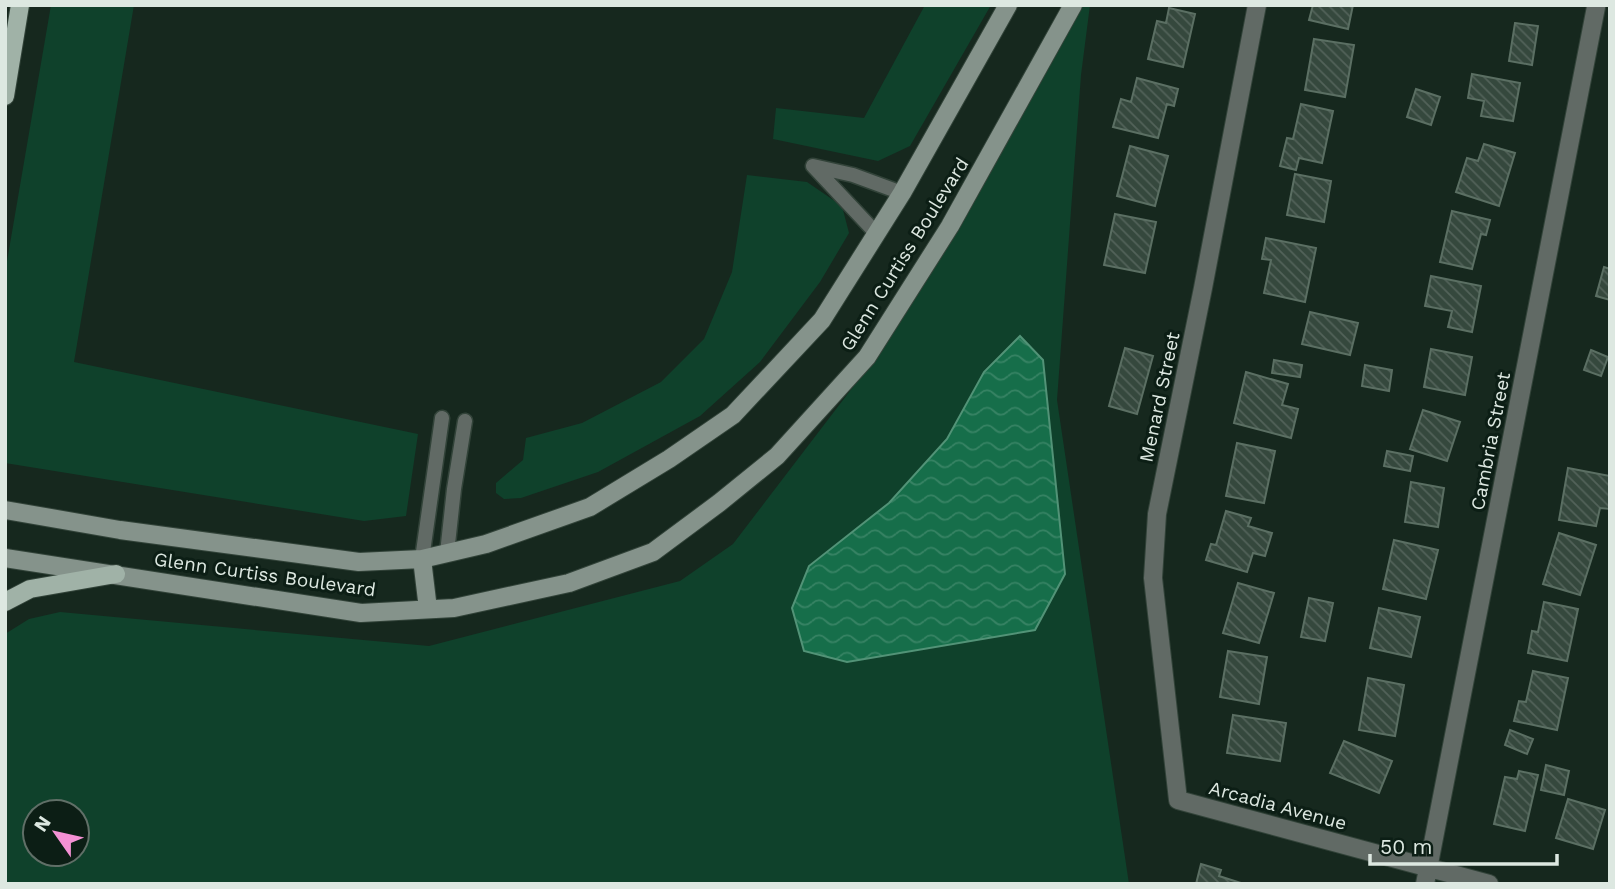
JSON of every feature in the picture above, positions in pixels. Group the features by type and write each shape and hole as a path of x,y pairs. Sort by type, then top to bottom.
{"main road":[{"path":"5,96 20,5"},
{"name":"Glenn Curtiss Boulevard","path":"5,510 120,530 359,562 422,559 486,544 590,507 670,459 733,415 822,320 902,193 1009,5"},
{"name":"Glenn Curtiss Boulevard","path":"5,558 361,613 454,608 569,583 653,552 777,456 867,357 950,226 1073,5"},
{"path":"422,559 428,609"},
{"path":"5,602 30,589 116,574"}],"street":[{"name":"Menard Street","path":"1178,800 1153,578 1157,514 1257,5"},
{"name":"Cambria Street","path":"1426,875 1596,7"},
{"name":"Arcadia Avenue","path":"1178,800 1426,875 1489,884"}],"lane":[{"path":"876,233 813,166 853,175 902,193"},
{"path":"422,559 443,418"},
{"path":"447,553 465,421"}],"shaded area":[{"path":"51,5 134,5 74,362 418,434 406,516 364,521 5,463 5,273"},
{"path":"925,5 991,5 910,146 878,161 773,139 776,108 864,118"},
{"path":"1076,5 1090,5 1081,75 1057,400 1129,884 5,884 5,634 29,619 60,612 429,646 680,581 733,544 856,383 957,223","holes":["1043,360 792,608 809,566 889,503 947,439 984,372"]},
{"path":"747,175 807,182 842,206 849,233 820,282 760,362 700,416 598,472 521,498 504,499 496,493 496,483 523,460 526,438 582,423 661,382 704,339 732,272"}],"water":[{"path":"1020,336 1043,360 1065,574 1035,630 847,662 804,651 792,608 809,566 889,503 947,439 984,372"}],"building":[{"path":"1313,5 1353,5 1348,29 1309,20"},
{"path":"1169,8 1195,14 1183,67 1148,59 1157,21 1166,23"},
{"path":"1515,23 1538,26 1532,65 1509,61"},
{"path":"1314,39 1354,45 1345,97 1305,90"},
{"path":"1472,74 1520,83 1513,121 1481,116 1484,101 1468,98"},
{"path":"1137,78 1178,89 1174,106 1167,104 1158,138 1113,127 1121,99 1131,102"},
{"path":"1416,89 1440,97 1431,125 1407,117"},
{"path":"1301,104 1333,111 1322,163 1299,158 1296,170 1280,166 1287,138 1293,139"},
{"path":"1484,144 1515,153 1499,206 1456,192 1467,158 1478,161"},
{"path":"1130,146 1168,156 1155,206 1117,196"},
{"path":"1295,174 1331,181 1324,222 1287,215"},
{"path":"1452,211 1490,220 1486,235 1481,234 1472,269 1440,262"},
{"path":"1115,214 1156,222 1145,273 1104,265"},
{"path":"1266,238 1316,248 1305,302 1264,293 1271,260 1262,259"},
{"path":"1604,267 1610,269 1610,300 1596,296"},
{"path":"1431,276 1481,286 1472,332 1448,327 1452,311 1425,306"},
{"path":"1310,312 1358,323 1350,355 1302,344"},
{"path":"1125,348 1153,356 1137,414 1109,406"},
{"path":"1431,349 1472,357 1465,395 1424,387"},
{"path":"1591,350 1608,357 1601,376 1584,370"},
{"path":"1274,360 1302,365 1300,377 1272,373"},
{"path":"1365,365 1392,370 1389,391 1362,386"},
{"path":"1246,372 1288,384 1282,405 1298,409 1291,438 1234,423"},
{"path":"1423,410 1460,422 1447,461 1410,449"},
{"path":"1237,443 1275,451 1264,503 1226,496"},
{"path":"1387,451 1413,456 1410,471 1384,466"},
{"path":"1568,468 1610,476 1610,509 1600,508 1596,526 1559,520"},
{"path":"1411,482 1444,488 1438,527 1405,522"},
{"path":"1226,511 1251,518 1248,526 1272,533 1265,556 1253,553 1247,572 1206,560 1211,544 1216,545"},
{"path":"1559,533 1596,545 1580,595 1543,584"},
{"path":"1394,540 1438,550 1426,599 1383,589"},
{"path":"1238,583 1274,593 1259,643 1223,633"},
{"path":"1309,598 1333,603 1325,641 1301,637"},
{"path":"1544,602 1578,609 1567,661 1528,653 1532,631 1538,632"},
{"path":"1379,608 1420,617 1411,657 1370,648"},
{"path":"1228,651 1267,657 1259,704 1220,697"},
{"path":"1533,671 1568,678 1557,730 1514,721 1519,701 1526,702"},
{"path":"1368,678 1404,685 1395,736 1359,730"},
{"path":"1233,715 1286,723 1280,761 1227,753"},
{"path":"1510,730 1533,739 1527,754 1505,745"},
{"path":"1344,741 1392,761 1379,793 1330,773"},
{"path":"1546,765 1569,771 1564,795 1541,790"},
{"path":"1519,771 1538,775 1525,831 1494,824 1505,777 1517,779"},
{"path":"1568,799 1605,810 1593,849 1556,838"},
{"path":"1201,864 1221,870 1219,876 1244,884 1196,884"}]}
